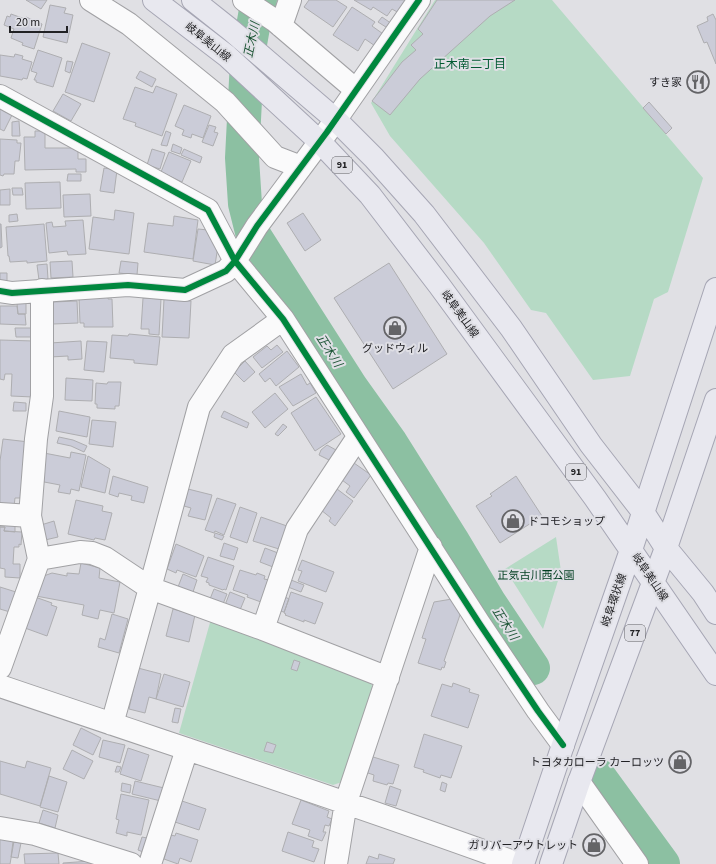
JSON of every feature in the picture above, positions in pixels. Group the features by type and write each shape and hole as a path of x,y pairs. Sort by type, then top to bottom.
{"main road":[{"name":"岐阜美山線","path":"154,0 227,56 320,142 370,194 594,498 716,674"},
{"name":"91","path":"193,0 232,31 336,120 374,158 424,214 511,328 591,445 643,512 666,548 703,593 716,613"},
{"name":"岐阜環状線","path":"523,864 563,744 631,550 716,289"},
{"name":"77","path":"551,864 579,782 666,548 716,400"}],"street":[{"path":"91,0 129,24 225,102 275,157 301,167"},
{"path":"277,23 290,0"},
{"path":"0,291 12,292 128,285 185,290 226,271 235,261 257,226 336,120 419,0"},
{"path":"245,1 277,23 356,90"},
{"path":"0,96 208,210 235,261 283,319 538,711 563,744"},
{"path":"0,668 38,559 30,516 36,439 42,396 42,290"},
{"path":"112,724 198,407 233,355 283,319"},
{"path":"263,629 297,529 358,436"},
{"path":"0,514 30,516"},
{"path":"336,864 346,802 431,547"},
{"path":"38,559 80,552 92,553 105,558 150,588 263,629 388,678"},
{"path":"0,686 187,750 346,802 519,864"},
{"path":"150,864 187,750"},
{"path":"579,782 637,864"},
{"path":"0,828 35,834 120,862"}],"green space":[{"path":"435,0 552,0 703,178 668,292 654,299 630,376 593,380 546,313 531,310 484,243 390,136 371,103"},
{"name":"正気古川西公園","path":"556,537 561,571 543,629 505,569"},
{"path":"211,619 370,681 373,688 342,782 333,785 179,733"}],"building":[{"path":"26,0 47,0 41,9"},
{"path":"309,0 336,0 347,7 333,27 304,7"},
{"path":"354,0 406,0 399,13 392,9 387,16 373,7 371,10"},
{"path":"437,0 515,0 490,16 420,79 390,115 372,101 402,62 416,50 411,45 423,34 418,29"},
{"path":"50,5 66,8 64,13 73,15 67,43 43,37"},
{"path":"352,7 375,22 372,26 386,36 378,48 365,39 358,51 333,35"},
{"path":"11,14 25,19 26,17 42,24 34,49 22,45 23,43 11,38 14,29 4,25 7,16 10,17"},
{"path":"713,14 716,20 716,64 707,42 704,43 697,26 708,21 707,17"},
{"path":"382,17 392,24 389,29 378,22"},
{"path":"82,43 110,53 94,102 65,92"},
{"path":"38,50 62,58 53,87 34,80 37,73 31,71"},
{"path":"15,54 23,56 22,59 32,62 27,79 23,78 22,80 0,76 0,55 14,57"},
{"path":"67,61 73,62 70,73 65,71"},
{"path":"140,71 156,79 152,87 136,78"},
{"path":"156,86 177,94 162,136 135,126 136,123 123,119 135,87 153,93"},
{"path":"63,94 81,104 71,121 53,111"},
{"path":"649,102 672,128 666,134 643,108"},
{"path":"184,105 211,116 203,138 192,134 191,138 182,135 184,130 175,126"},
{"path":"0,109 12,115 4,131 0,129"},
{"path":"19,121 20,136 12,136 12,122"},
{"path":"209,125 216,127 214,132 218,133 213,146 202,142"},
{"path":"35,131 45,131 45,148 78,148 78,159 86,159 86,172 76,172 76,169 25,170 24,137 35,137"},
{"path":"166,131 171,133 167,146 161,145"},
{"path":"0,139 17,140 17,143 21,143 19,161 15,161 14,174 4,174 3,176 0,175"},
{"path":"173,144 182,148 180,154 171,151"},
{"path":"152,149 165,153 160,169 147,165"},
{"path":"184,149 202,157 200,163 181,155"},
{"path":"169,152 191,161 182,182 161,172"},
{"path":"104,168 117,170 114,193 100,191"},
{"path":"68,174 81,174 81,181 67,181"},
{"path":"60,182 61,208 26,209 25,183"},
{"path":"12,188 22,188 23,195 13,195"},
{"path":"10,189 10,205 0,205 0,190"},
{"path":"90,194 91,216 64,217 63,195"},
{"path":"115,210 134,213 129,254 89,249 93,217 114,220"},
{"path":"303,213 321,240 305,251 287,223"},
{"path":"17,214 18,221 9,222 9,215"},
{"path":"174,216 198,220 193,259 144,252 148,223 173,226"},
{"path":"83,220 86,254 68,255 67,251 49,253 46,223 52,222 53,227 66,226 65,221"},
{"path":"0,224 2,247 0,248"},
{"path":"44,224 47,261 27,263 27,261 10,262 8,256 6,227"},
{"path":"198,229 208,230 218,246 215,265 193,261"},
{"path":"72,261 73,277 51,278 50,262"},
{"path":"121,261 138,263 137,275 119,273"},
{"name":"グッドウィル","path":"389,263 447,354 393,389 334,298"},
{"path":"47,264 48,279 39,280 37,265"},
{"path":"0,273 7,273 7,282 0,281"},
{"path":"108,297 108,299 112,299 113,327 84,327 84,323 80,323 79,298"},
{"path":"143,298 161,299 159,335 149,334 149,329 141,329"},
{"path":"164,299 191,301 189,338 162,337"},
{"path":"77,301 78,323 53,324 53,302"},
{"path":"17,303 26,303 26,314 18,314"},
{"path":"0,306 17,306 18,314 25,314 26,325 0,324"},
{"path":"15,328 34,328 34,337 16,337"},
{"path":"129,334 160,337 157,365 134,363 134,360 110,358 112,335 128,336"},
{"path":"0,340 34,341 33,397 11,396 12,374 5,374 4,380 0,379"},
{"path":"81,341 82,359 68,360 68,356 50,357 50,343"},
{"path":"87,341 107,342 104,372 84,370"},
{"path":"277,345 283,352 262,368 253,357 267,346 271,350"},
{"path":"287,351 299,367 276,386 270,378 265,382 259,374"},
{"path":"245,361 255,372 244,382 234,372"},
{"path":"301,374 307,385 310,383 316,393 293,406 279,387"},
{"path":"66,378 93,380 92,401 65,400"},
{"path":"108,382 121,382 119,406 115,406 115,409 97,408 97,404 95,404 96,383 107,384"},
{"path":"275,393 288,409 265,428 252,412"},
{"path":"316,397 341,434 315,451 291,413"},
{"path":"14,402 26,403 26,411 13,411"},
{"path":"59,411 90,417 87,437 56,431"},
{"path":"224,411 249,423 247,428 221,417"},
{"path":"92,420 116,422 113,447 89,444"},
{"path":"283,424 287,427 278,436 275,434"},
{"path":"59,437 73,440 87,446 84,452 71,446 57,443"},
{"path":"3,439 29,442 22,498 15,498 14,506 0,504 0,461"},
{"path":"327,445 336,450 331,461 319,455 321,450"},
{"path":"71,452 86,455 79,491 71,489 70,494 58,492 60,485 39,481 44,453 70,458"},
{"path":"88,456 110,469 105,493 81,487"},
{"path":"354,463 371,475 354,498 346,492 350,486 342,480"},
{"path":"113,476 148,487 144,503 131,500 132,496 119,493 118,497 109,494"},
{"path":"516,476 542,516 500,543 476,506 492,496 490,494"},
{"path":"188,489 212,495 205,520 188,516 191,508 184,506"},
{"path":"337,489 353,501 335,526 329,521 331,518 321,510"},
{"path":"217,498 236,504 224,535 215,531 214,533 205,530"},
{"path":"76,500 103,506 102,511 112,513 105,540 95,538 94,540 68,534"},
{"path":"240,507 257,513 247,543 230,537"},
{"path":"261,517 287,526 279,549 253,541"},
{"path":"54,521 58,537 45,540 41,525"},
{"path":"0,524 15,524 15,532 4,531 5,527 0,527"},
{"path":"0,527 5,527 4,531 22,532 21,545 19,544 19,547 14,547 13,564 20,564 20,578 5,577 5,569 0,568"},
{"path":"215,533 224,536 222,540 214,537"},
{"path":"224,543 238,548 234,560 220,556"},
{"path":"176,544 204,556 196,577 177,570 176,573 167,569"},
{"path":"265,548 278,553 273,567 260,562"},
{"path":"208,557 234,566 226,590 209,585 209,583 206,582 208,578 201,576"},
{"path":"302,560 334,572 326,592 298,581 302,571 298,570"},
{"path":"81,563 100,568 99,578 120,582 114,613 100,610 98,619 82,615 84,605 36,596 41,577 52,573 67,576 67,573 79,574"},
{"path":"240,570 256,575 257,573 265,576 264,579 269,580 261,602 247,597 248,595 233,590"},
{"path":"183,574 197,580 193,592 178,587"},
{"path":"291,580 304,585 301,592 288,587"},
{"path":"0,587 16,592 10,612 0,609"},
{"path":"214,589 227,594 223,604 210,599"},
{"path":"230,592 245,598 240,610 225,605"},
{"path":"291,592 323,603 315,624 304,620 304,622 285,615 286,614 284,613"},
{"path":"35,597 52,603 51,605 57,607 47,636 25,628"},
{"path":"285,597 289,599 284,612 280,611"},
{"path":"452,599 461,612 444,661 446,662 444,668 442,667 441,670 418,663 426,639 422,638 434,602"},
{"path":"173,609 195,615 189,642 166,636"},
{"path":"112,614 128,619 119,653 98,647 100,638 105,640"},
{"path":"294,660 300,662 297,671 291,669"},
{"path":"138,668 161,674 156,699 149,697 145,713 129,709"},
{"path":"164,674 190,682 183,707 156,699"},
{"path":"453,683 470,689 469,692 479,695 468,728 431,716 442,684 452,687"},
{"path":"175,708 181,709 178,723 172,722"},
{"path":"81,728 101,738 93,755 73,745"},
{"path":"424,734 462,746 451,778 441,775 440,778 414,767"},
{"path":"103,740 125,745 120,763 99,757"},
{"path":"267,742 276,745 273,753 264,751"},
{"path":"128,748 149,755 141,781 120,774"},
{"path":"72,750 93,761 84,779 63,769"},
{"path":"370,756 399,765 393,784 388,783 387,785 373,781 374,775 365,772"},
{"path":"0,761 25,768 27,761 51,768 40,806 0,794"},
{"path":"117,766 121,767 119,772 115,772"},
{"path":"49,776 67,782 58,812 40,807"},
{"path":"135,781 164,788 161,801 132,794"},
{"path":"442,782 447,784 445,792 440,790"},
{"path":"122,783 131,785 130,793 121,791"},
{"path":"390,786 401,790 396,806 385,803"},
{"path":"121,794 149,800 141,835 127,832 127,836 116,833 119,820 116,819"},
{"path":"301,800 329,811 327,817 332,819 329,826 325,825 323,832 326,832 322,841 308,836 310,830 292,824"},
{"path":"182,801 206,809 199,830 175,822"},
{"path":"43,810 58,815 55,828 39,823"},
{"path":"288,832 314,841 312,847 319,849 314,862 282,851"},
{"path":"176,833 198,840 191,862 180,858 178,864 164,859 171,835 175,836"},
{"path":"142,837 147,838 143,852 138,850"},
{"path":"0,839 14,841 10,864 0,864"},
{"path":"13,842 21,843 18,858 11,857"},
{"path":"58,853 59,864 25,864 24,854"},
{"path":"379,854 395,859 393,864 366,864 369,856 378,859"},
{"path":"91,861 92,864 63,864 63,863"}],"waterway":[{"name":"正木川","path":"260,0 256,10 247,61 242,158 245,204 252,232 351,387 391,443 489,602 533,668"},
{"name":"正木川","path":"598,775 663,864"}],"cycle path":[{"path":"0,291 12,293 128,285 185,290 226,271 235,261 257,226 327,132 419,0"},
{"path":"0,96 208,210 235,261 283,319 479,623 538,711 563,745"}],"place":[{"name":"すき家","path":"698,82"},
{"name":"グッドウィル","path":"395,328"},
{"name":"ドコモショップ","path":"513,521"},
{"name":"トヨタカローラ カーロッツ","path":"680,762"},
{"name":"ガリバーアウトレット","path":"594,845"}],"district":[{"name":"正木南二丁目","path":"470,64"}]}
